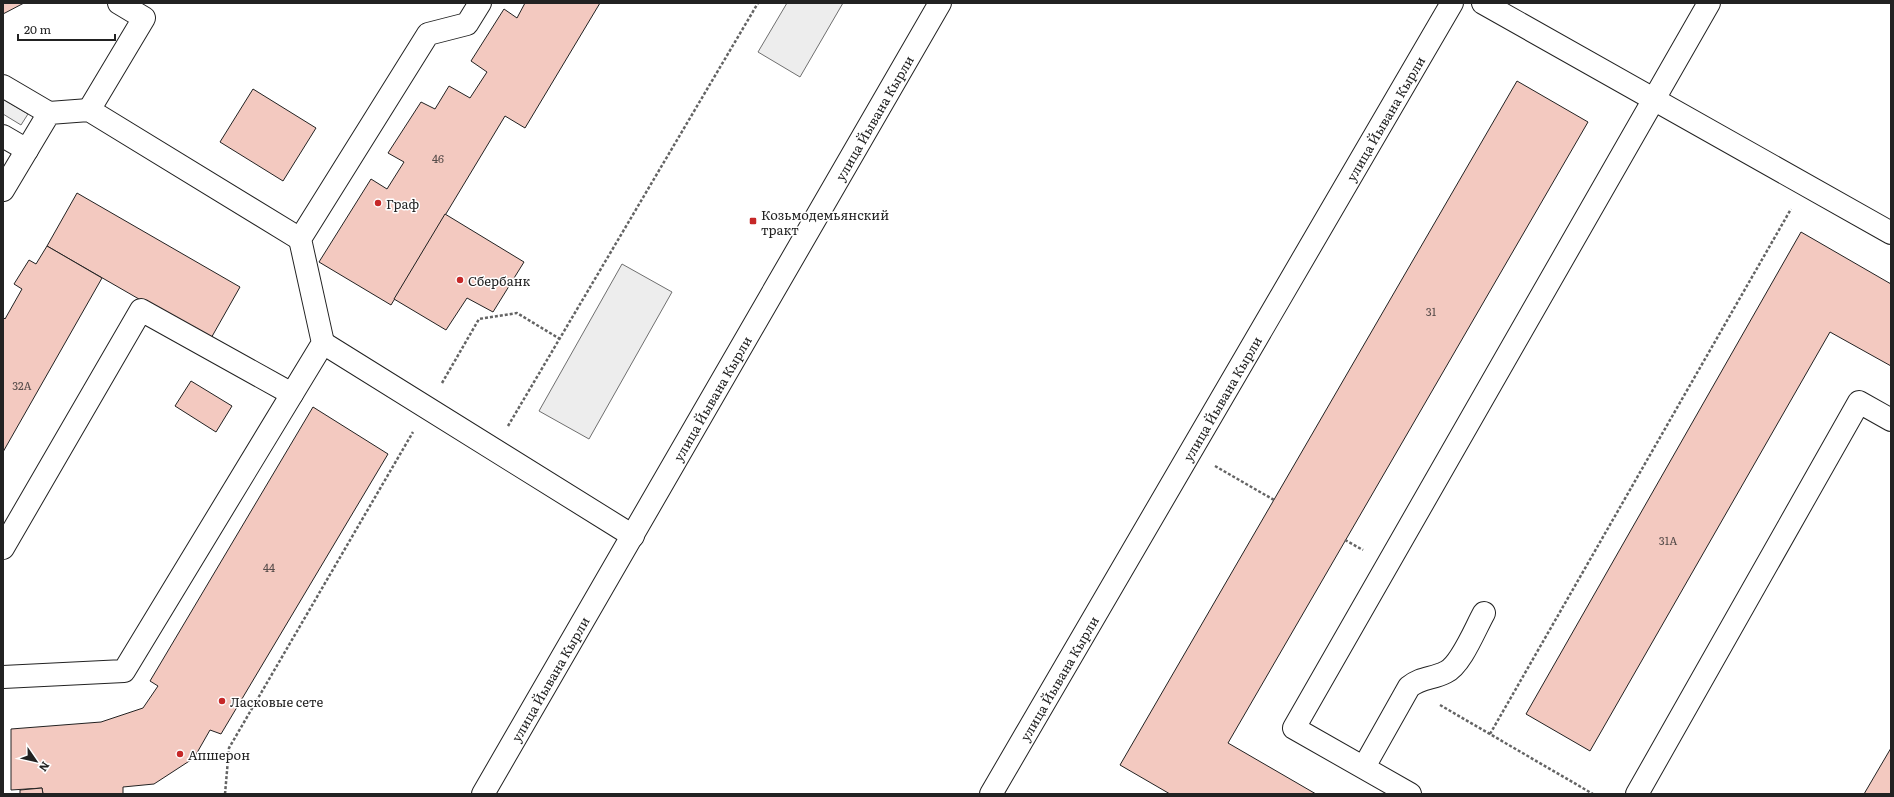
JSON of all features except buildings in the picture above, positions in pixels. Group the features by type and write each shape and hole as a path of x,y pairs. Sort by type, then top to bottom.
{"main road":[{"path":"89,110 144,18 119,3"},
{"path":"3,677 124,671 323,343 300,239 428,34 467,24 480,3"},
{"name":"улица Йывана Кырли","path":"483,794 940,3"},
{"name":"улица Йывана Кырли","path":"991,794 1452,3"},
{"path":"1483,3 1891,234"},
{"path":"1410,794 1294,728 1709,3"},
{"path":"3,86 49,113 89,110 300,239"},
{"path":"3,190 49,113"},
{"path":"3,136 26,150"},
{"path":"3,548 141,310 292,394"},
{"path":"323,343 633,536"},
{"path":"1637,794 1859,402 1891,420"},
{"path":"1364,767 1409,687 1417,680 1447,672 1455,665 1484,613"}],"path":[{"path":"495,449 758,3"},
{"path":"1490,734 1805,185"},
{"path":"224,794 229,748 479,320 517,313 560,339"},
{"path":"1190,452 1274,500"},
{"path":"1409,687 1593,794"}],"shaded area":[{"path":"787,3 843,3 800,77 758,52"},
{"path":"3,99 28,114 21,125 3,114"},
{"path":"622,264 672,292 589,439 539,411"}],"place":[{"name":"Граф","path":"378,203"},
{"name":"Козьмодемьянский тракт","path":"753,221"},
{"name":"Сбербанк","path":"460,280"},
{"name":"Ласковые сете","path":"222,701"},
{"name":"Апшерон","path":"180,754"}]}
